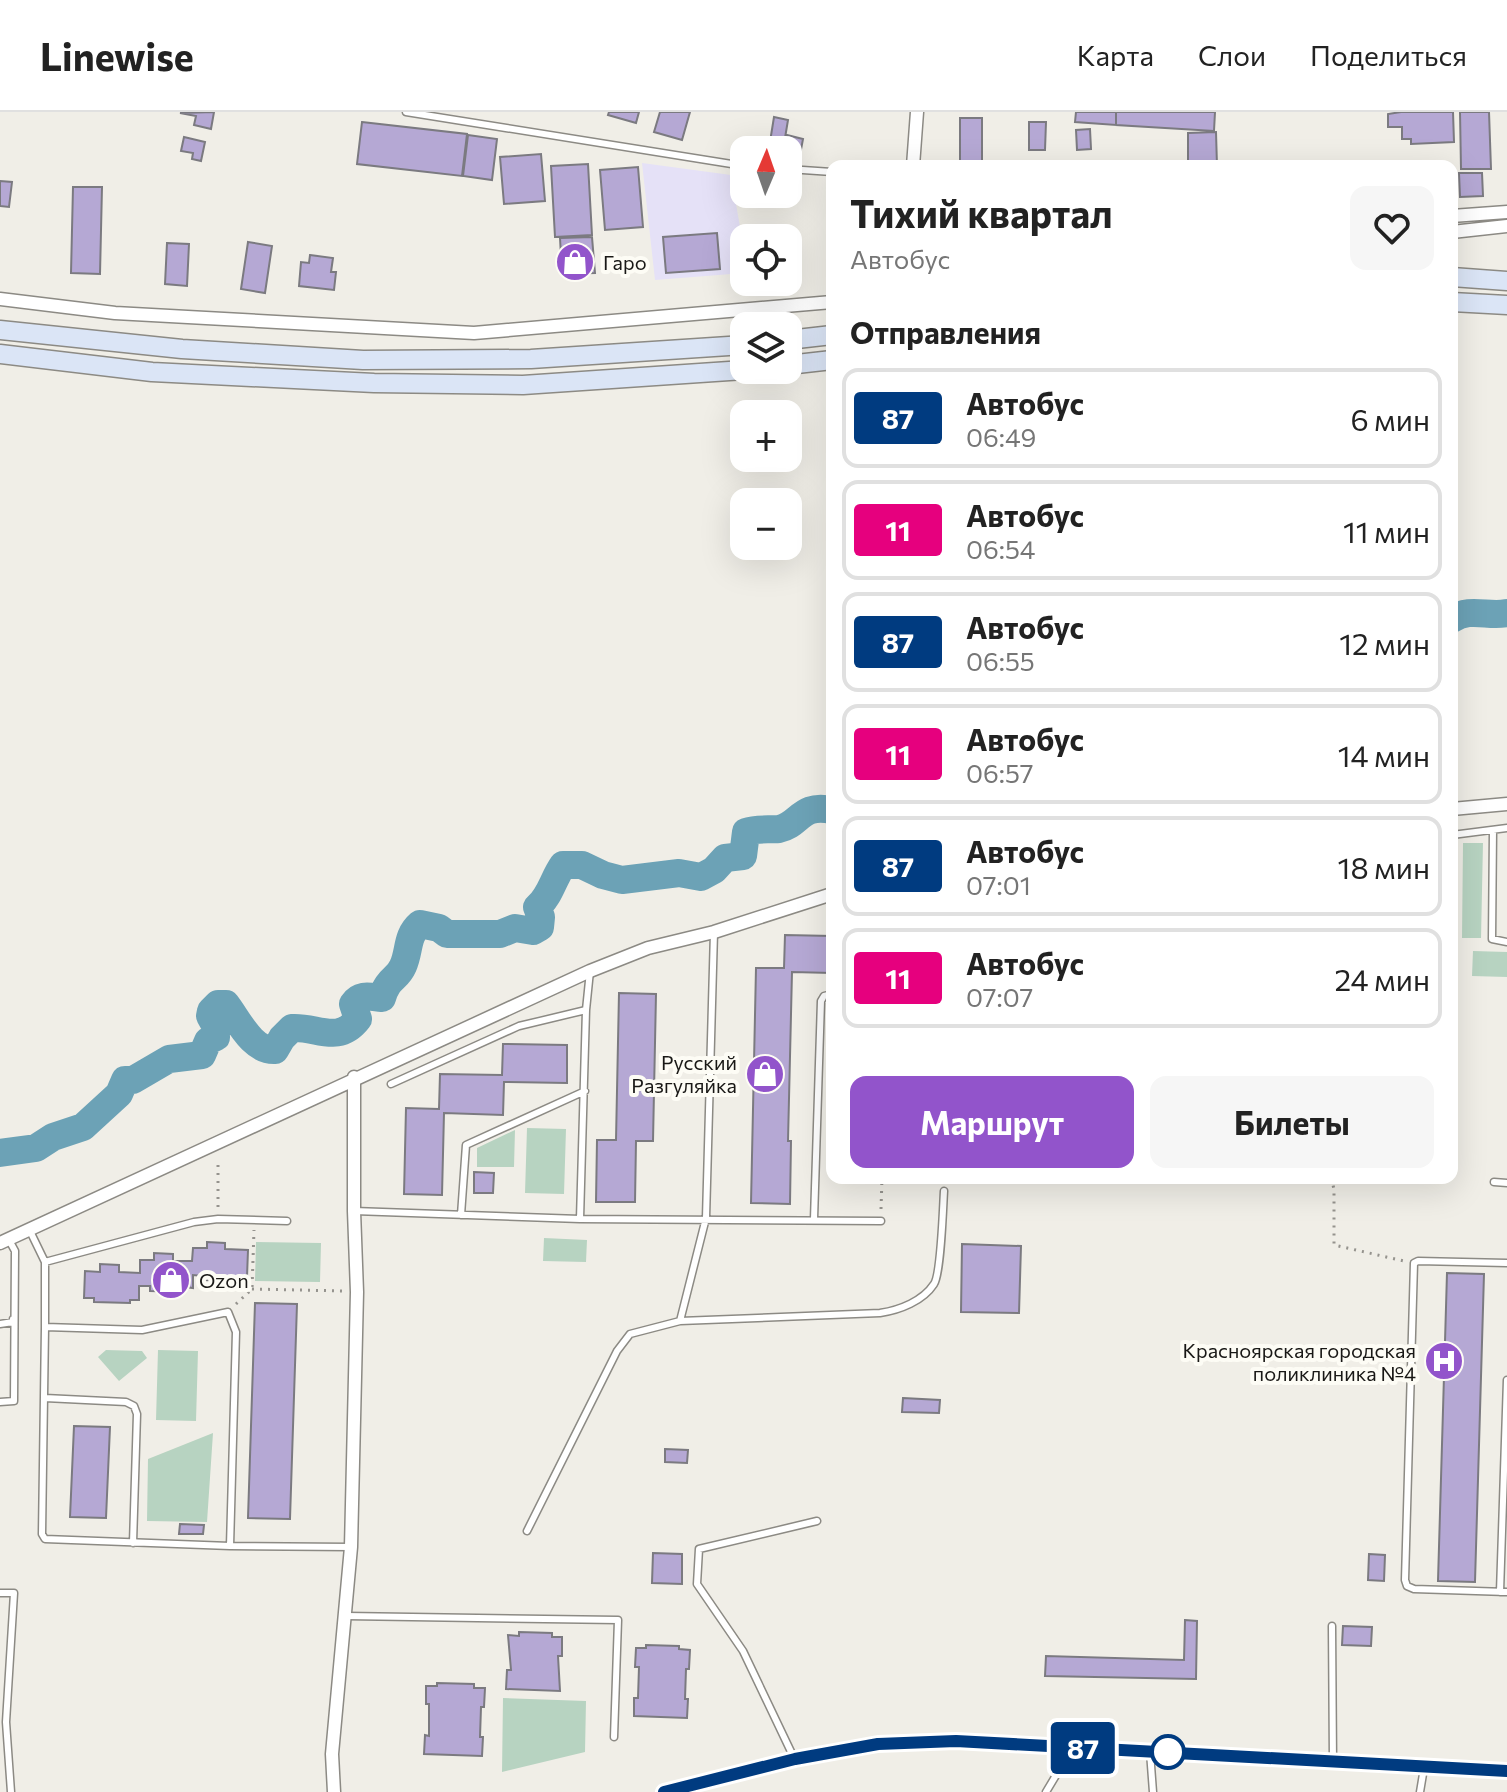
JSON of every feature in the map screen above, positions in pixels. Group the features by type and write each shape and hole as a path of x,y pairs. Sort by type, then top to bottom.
{"main road":[{"path":"1458,277 1507,281"},
{"path":"1458,302 1507,305"},
{"path":"0,330 182,349 363,360 531,359 730,346"},
{"path":"802,338 826,336"},
{"path":"0,354 152,372 374,383 523,385 730,371"},
{"path":"802,363 826,361"}],"street":[{"path":"913,160 917,112"},
{"path":"1458,216 1507,212"},
{"path":"1458,231 1507,226"},
{"path":"0,299 115,313 474,333 826,303"},
{"path":"1458,808 1507,804"},
{"path":"4,1241 354,1077 590,971 648,948 714,932 826,896"},
{"path":"334,1792 332,1754 351,1547 357,1292 354,1077"},
{"path":"664,1792 795,1759 878,1744 956,1741 1507,1771"}],"lane":[{"path":"406,112 730,164"},
{"path":"802,170 826,172"},
{"path":"1458,834 1507,828"},
{"path":"1493,830 1492,939 1507,942"},
{"path":"680,1321 706,1218 714,932"},
{"path":"580,1219 586,1010 590,971"},
{"path":"814,1219 821,1001 826,996"},
{"path":"391,1084 519,1026 586,1010"},
{"path":"461,1215 466,1145 585,1091"},
{"path":"1494,1182 1507,1183"},
{"path":"527,1531 617,1351 630,1334 680,1321 880,1313 921,1298 936,1282 944,1191"},
{"path":"354,1211 580,1219 881,1221"},
{"path":"45,1262 194,1222 218,1219 287,1221"},
{"path":"29,1229 45,1262 42,1534 45,1539 351,1547"},
{"path":"0,1402 14,1401 15,1251 4,1241"},
{"path":"1507,1263 1414,1263 1407,1586 1414,1589 1503,1592 1507,1380"},
{"path":"45,1327 142,1330 228,1312 236,1332 230,1546"},
{"path":"0,1324 13,1322"},
{"path":"45,1398 126,1402 134,1406 137,1414 133,1543"},
{"path":"795,1759 743,1651 697,1584 699,1549 817,1521"},
{"path":"0,1593 14,1593 6,1722 11,1792"},
{"path":"346,1616 618,1620 614,1737"},
{"path":"1332,1626 1333,1763"},
{"path":"1046,1792 1073,1747"},
{"path":"1150,1751 1153,1792"},
{"path":"1420,1792 1424,1768"}],"path":[{"path":"218,1164 218,1199"},
{"path":"881,1221 882,1184"},
{"path":"1333,1184 1334,1245 1414,1263"},
{"path":"228,1312 252,1289 254,1220"},
{"path":"252,1289 357,1292"}],"shaded area":[{"path":"642,163 730,175 730,208 737,208 739,224 730,224 730,274 655,280"}],"green space":[{"path":"1463,843 1483,843 1481,938 1462,938"},
{"path":"1473,951 1507,952 1507,977 1472,976"},
{"path":"527,1128 566,1129 564,1194 525,1193"},
{"path":"515,1130 514,1167 477,1167 477,1148"},
{"path":"544,1238 587,1240 586,1262 543,1261"},
{"path":"256,1242 321,1243 320,1282 255,1281"},
{"path":"106,1350 142,1351 147,1358 119,1381 98,1357"},
{"path":"158,1350 198,1351 196,1421 156,1420"},
{"path":"213,1433 207,1522 147,1521 148,1459"},
{"path":"503,1698 586,1701 585,1752 502,1772"}],"building":[{"path":"214,112 211,129 194,125 196,116 180,113"},
{"path":"609,112 639,112 636,123 608,115"},
{"path":"660,112 690,112 682,140 654,132"},
{"path":"1076,112 1116,112 1116,125 1075,122"},
{"path":"1116,112 1215,112 1214,131 1116,125"},
{"path":"1453,112 1454,142 1411,144 1411,139 1402,139 1402,127 1388,127 1388,114"},
{"path":"1460,112 1489,112 1491,169 1461,169"},
{"path":"774,117 788,120 785,136 771,136"},
{"path":"960,118 982,118 982,160 960,160"},
{"path":"362,122 467,134 462,176 357,164"},
{"path":"1029,122 1046,122 1045,150 1029,150"},
{"path":"1090,129 1091,149 1077,150 1076,130"},
{"path":"1216,132 1217,160 1188,160 1188,133"},
{"path":"468,135 497,139 492,180 463,176"},
{"path":"184,137 205,142 201,161 192,159 193,153 181,151"},
{"path":"541,154 545,201 504,204 500,157"},
{"path":"588,164 592,235 555,237 551,166"},
{"path":"638,167 643,227 605,230 600,170"},
{"path":"1459,173 1482,173 1483,196 1460,197"},
{"path":"0,181 12,182 9,207 0,206"},
{"path":"73,187 102,187 100,274 71,273"},
{"path":"717,233 720,269 666,273 663,237"},
{"path":"592,237 595,273 562,274 560,238"},
{"path":"248,242 272,246 265,293 241,289"},
{"path":"167,243 189,244 187,286 165,284"},
{"path":"310,255 333,258 331,272 336,272 334,290 299,286 301,262 309,263"},
{"path":"785,935 826,936 826,973 792,972 788,1141 791,1141 790,1204 751,1203 756,968 784,968"},
{"path":"619,993 656,994 653,1141 636,1141 635,1202 596,1202 597,1140 616,1140"},
{"path":"503,1044 567,1045 567,1083 504,1082 503,1115 444,1113 442,1195 404,1194 406,1108 439,1109 440,1074 502,1075"},
{"path":"474,1172 494,1173 493,1193 474,1193"},
{"path":"207,1242 225,1243 225,1249 248,1250 247,1277 237,1277 237,1281 203,1280 203,1276 193,1275 193,1288 185,1287 185,1292 150,1291 150,1286 139,1286 139,1300 130,1300 130,1303 94,1302 94,1298 84,1298 85,1271 100,1272 100,1264 119,1265 119,1272 140,1273 140,1260 154,1260 154,1253 173,1254 173,1261 192,1261 193,1248 207,1248"},
{"path":"962,1244 1021,1246 1019,1313 961,1312"},
{"path":"1447,1273 1484,1274 1475,1582 1438,1581"},
{"path":"255,1303 297,1304 290,1519 248,1518"},
{"path":"903,1398 940,1400 939,1413 902,1412"},
{"path":"74,1426 110,1427 106,1518 70,1517"},
{"path":"665,1449 688,1450 687,1463 665,1462"},
{"path":"180,1524 204,1525 203,1534 179,1534"},
{"path":"653,1553 682,1554 682,1584 652,1583"},
{"path":"1369,1554 1385,1555 1384,1581 1368,1580"},
{"path":"1185,1620 1197,1621 1196,1679 1045,1676 1046,1656 1184,1660"},
{"path":"1343,1626 1372,1627 1371,1646 1342,1645"},
{"path":"519,1632 552,1633 552,1637 562,1637 562,1656 558,1656 560,1691 506,1689 507,1670 511,1670 508,1635 519,1636"},
{"path":"646,1645 679,1646 679,1649 690,1650 689,1669 686,1669 687,1718 634,1716 639,1667 635,1667 636,1648 646,1648"},
{"path":"437,1683 474,1684 474,1688 485,1688 484,1707 481,1707 482,1756 424,1754 425,1735 429,1736 426,1686 437,1686"}],"waterway":[{"path":"1458,616 1507,613"},
{"path":"0,1153 36,1148 53,1137 83,1127 119,1094 125,1080 133,1080 169,1059 202,1055 208,1041 216,1037 210,1016 218,1004 226,1004 247,1034 267,1049 275,1050 292,1028 335,1033 343,1031 358,1019 353,1004 359,998 382,998 387,986 403,966 410,939 420,924 439,928 447,934 500,934 515,928 533,931 540,927 541,917 537,907 563,865 582,865 622,880 679,873 701,877 714,870 725,858 743,856 746,832 779,829 813,809 826,809"}],"bus line":[{"name":"87","path":"664,1792 795,1759 878,1744 956,1741 1507,1771"}],"place":[{"name":"Гаро","path":"575,262"},
{"name":"Русский Разгуляйка","path":"765,1074"},
{"name":"Ozon","path":"171,1280"},
{"name":"Красноярская городская поликлиника №4","path":"1444,1361"}]}
